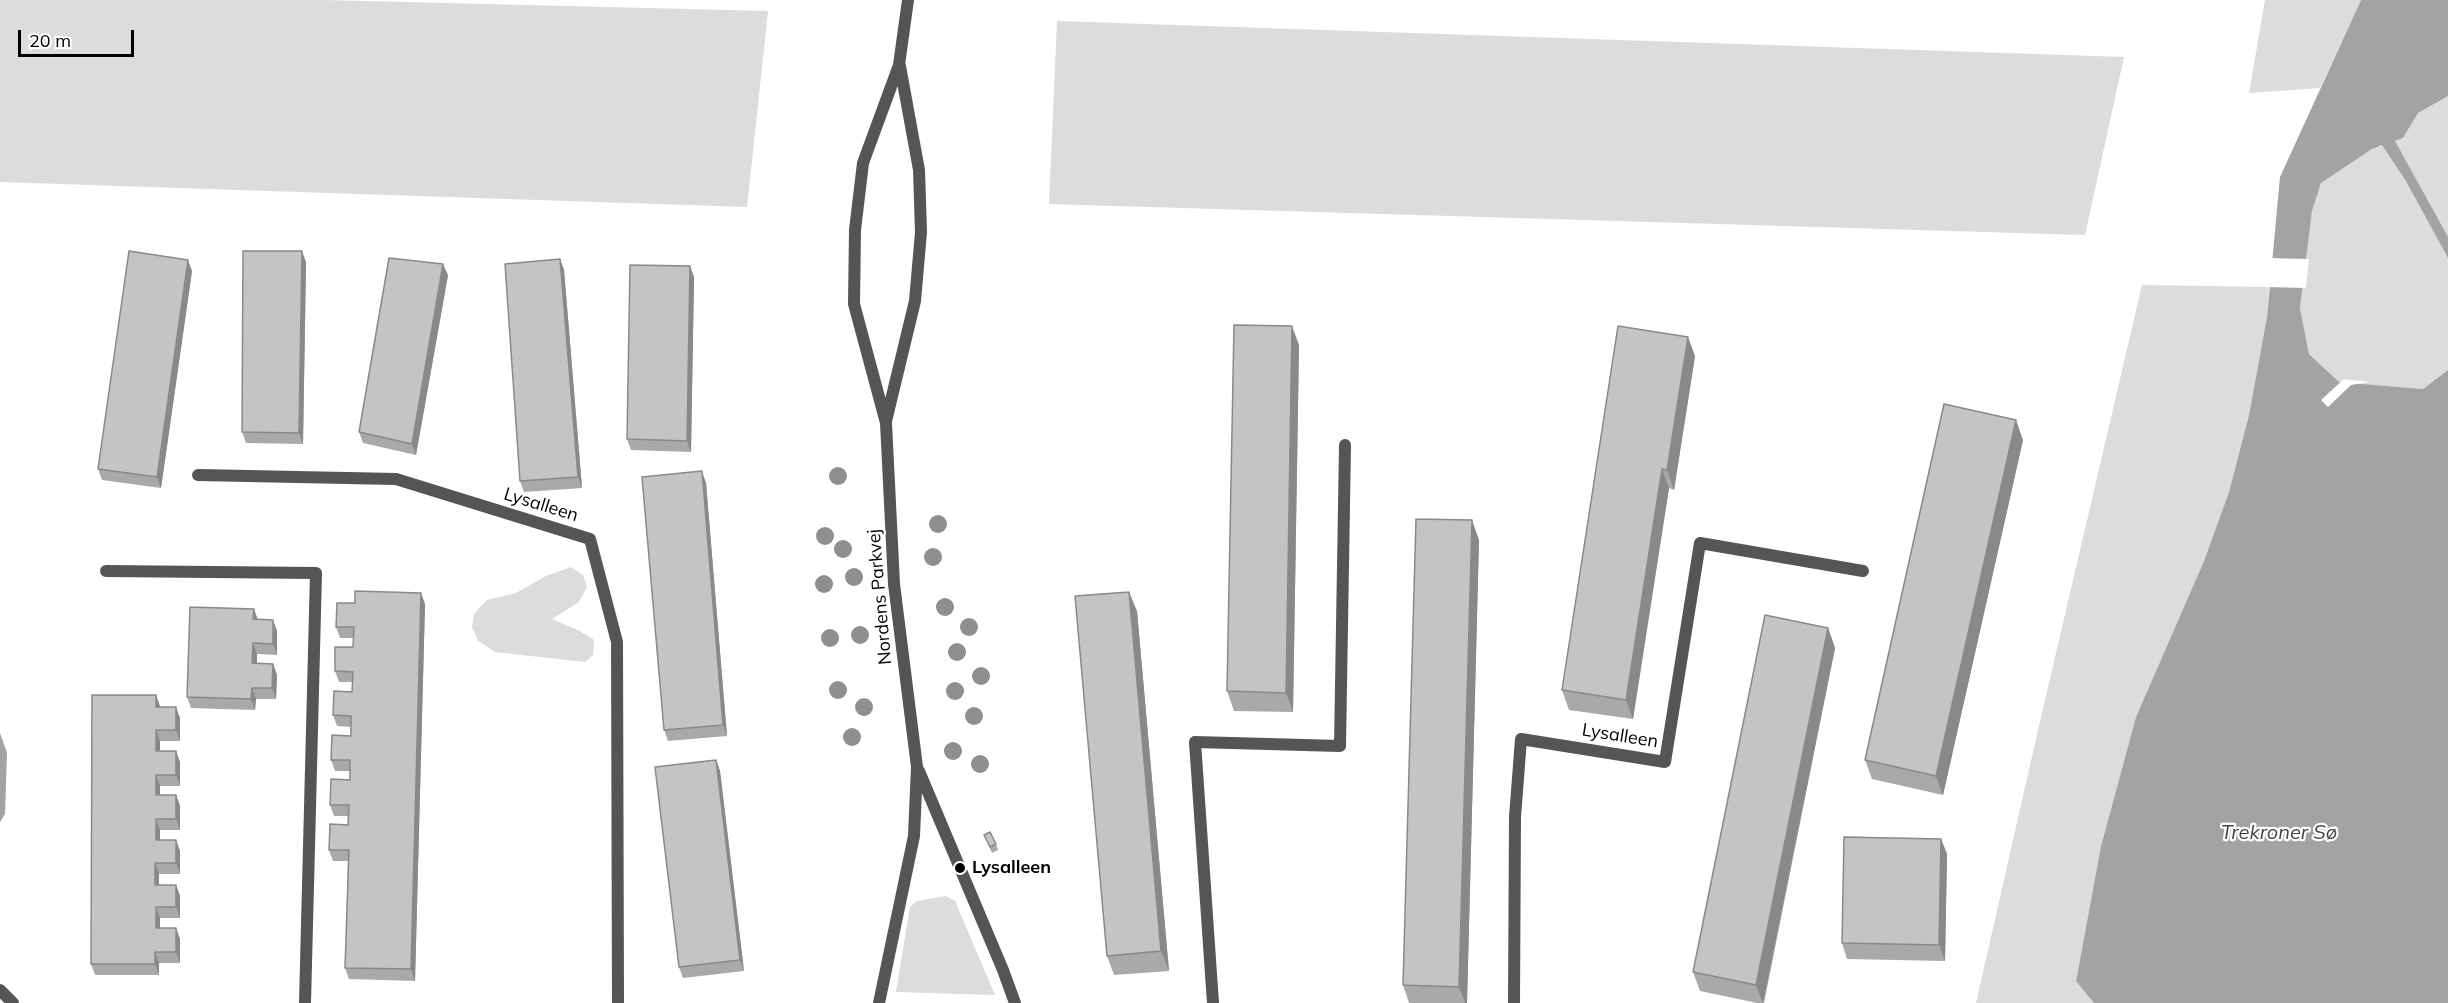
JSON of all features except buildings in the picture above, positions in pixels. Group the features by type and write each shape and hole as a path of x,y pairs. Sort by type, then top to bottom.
{"street":[{"name":"Nordens Parkvej","path":"879,1003 914,836 917,767 894,584 886,423 854,304 855,230 863,163 899,65 908,0"},
{"name":"Nordens Parkvej","path":"886,423 915,301 921,232 919,171 899,65"},
{"path":"1213,1003 1196,742 1340,746 1345,445"},
{"name":"Lysalleen","path":"198,476 396,479 590,539 617,642 618,1003"},
{"name":"Lysalleen","path":"1514,1003 1515,829 1521,739 1665,762 1700,543 1863,571"},
{"path":"106,571 316,573 305,1003"},
{"name":"Nordens Parkvej","path":"917,767 999,959 1015,1003"},
{"path":"0,990 13,1003"}],"shaded area":[{"path":"0,0 325,0 768,11 747,207 0,182"},
{"path":"2265,0 2361,0 2320,88 2249,93"},
{"path":"1057,21 2124,57 2085,235 1049,204"},
{"path":"2448,96 2448,370 2423,389 2339,382 2309,354 2300,308 2312,211 2321,183 2372,149 2382,145 2400,152 2395,141 2403,138 2418,113"},
{"path":"2142,285 2269,287 2267,317 2249,415 2229,492 2204,561 2136,717 2101,846 2076,980 2094,1003 1976,1003 2038,730"},
{"path":"571,567 583,575 587,587 579,602 552,619 594,640 593,655 585,662 495,652 478,641 472,627 474,614 487,600 516,593 546,576"},
{"path":"946,896 955,901 995,995 896,992 910,907 917,901"}],"water":[{"name":"Trekroner Sø","path":"2361,0 2448,0 2448,96 2418,113 2403,138 2395,141 2448,237 2448,258 2406,181 2382,145 2372,149 2321,183 2312,211 2300,308 2309,354 2339,382 2423,389 2448,370 2448,1003 2094,1003 2076,981 2101,846 2136,717 2204,561 2229,492 2249,415 2267,317 2280,177"},
{"path":"0,733 7,753 5,814 0,822"}],"pier":[{"path":"2268,258 2309,259 2306,288 2266,287"},
{"path":"2344,379 2370,382 2351,385 2328,407 2321,400"}],"place":[{"name":"Lysalleen","path":"960,868"}]}
